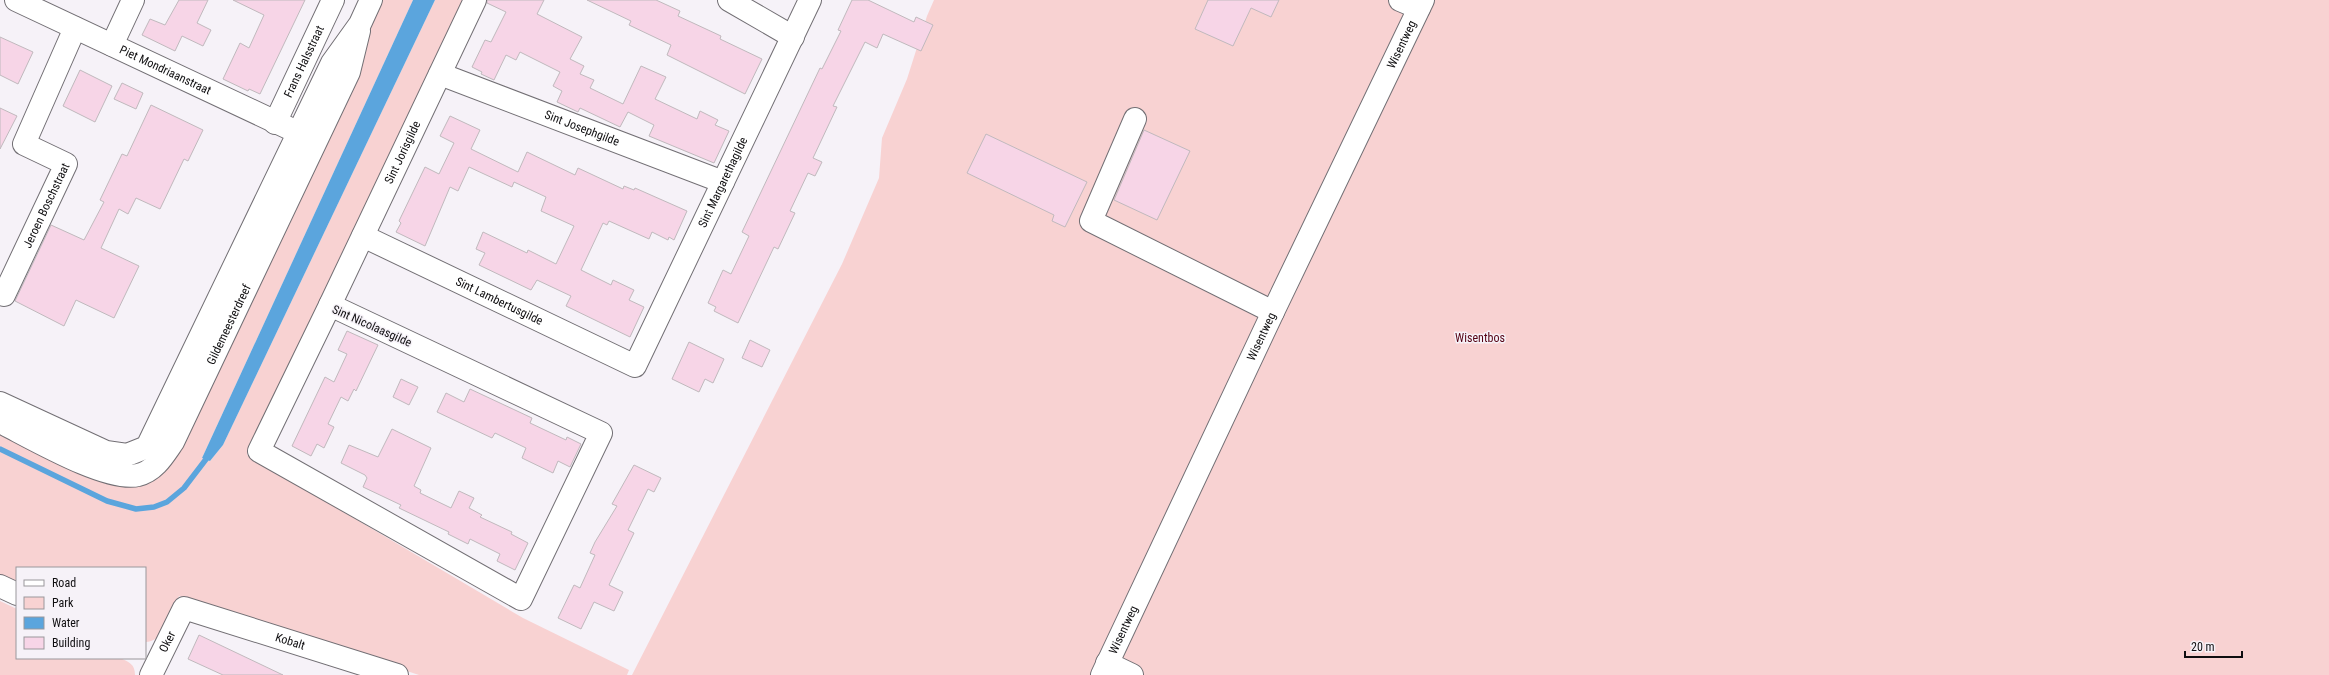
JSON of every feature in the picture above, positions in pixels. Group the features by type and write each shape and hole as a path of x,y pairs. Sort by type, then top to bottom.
{"street":[{"name":"Piet Mondriaanstraat","path":"16,0 307,137"},
{"path":"112,45 133,0"},
{"name":"Frans Halsstraat","path":"276,123 333,0"},
{"name":"Gildemeesterdreef","path":"0,422 103,471 126,476 139,475 158,463 172,442 307,137 332,63 360,24 371,0"},
{"name":"Sint Jorisgilde","path":"330,305 475,0"},
{"path":"729,0 793,37"},
{"name":"Sint Margarethagilde","path":"635,366 810,0"},
{"name":"Wisentweg","path":"1105,669 1273,312 1414,3"},
{"name":"Jeroen Boschstraat","path":"4,295 66,164 24,144 75,28"},
{"name":"Sint Josephgilde","path":"440,74 723,182"},
{"path":"1135,119 1091,221 1273,312"},
{"name":"Gildemeesterdreef","path":"0,403 106,452 127,455 147,447 307,137"},
{"name":"Sint Lambertusgilde","path":"363,236 635,366"},
{"name":"Sint Nicolaasgilde","path":"330,305 601,433 521,599 259,451 330,305"},
{"path":"0,586 16,594"},
{"name":"Oker","path":"151,664 184,608"},
{"name":"Kobalt","path":"184,608 397,675"},
{"path":"1105,669 1132,675"}],"green space":[{"path":"382,0 413,0 202,458 210,461 223,445 435,0 463,0 247,455 523,618 629,670 627,675 419,675 179,596 163,632 152,641 146,642 146,567 16,567 16,585 0,577 0,432 142,485"},
{"name":"Wisentbos","path":"934,0 2329,0 2329,675 632,675 842,264 879,178 882,138 907,79 927,16"},
{"path":"0,601 16,609 16,659 122,659 129,662 135,671 135,675 0,675"}],"water":[{"path":"413,0 435,0 223,445 210,461 202,458"}],"building":[{"path":"179,0 208,0 197,23 211,30 203,46 182,36 175,51 142,35 150,19 165,25"},
{"path":"233,0 305,0 260,94 249,89 248,91 223,79 240,43 249,48 264,15"},
{"path":"487,0 544,0 537,14 582,37 570,59 584,66 580,74 594,80 590,88 623,104 641,66 666,77 655,99 697,119 700,111 718,120 715,125 729,131 714,163 649,136 654,125 628,112 620,127 580,108 578,112 557,102 562,91 553,86 560,72 520,52 516,60 506,55 494,80 481,74 482,72 472,67 485,40 491,42 506,12 487,3"},
{"path":"587,0 656,0 680,11 678,16 721,36 720,39 762,59 745,94 667,55 671,45 629,25 631,21"},
{"path":"852,0 868,0 914,22 916,17 933,25 921,51 883,34 877,48 865,42 833,106 837,107 813,158 822,162 815,176 808,173 790,211 795,213 778,249 774,247 738,323 714,311 716,307 708,303 723,270 731,274 749,236 742,232 820,68 822,69 841,31 838,30"},
{"path":"1208,0 1279,0 1271,17 1251,8 1233,46 1195,29"},
{"path":"0,37 33,52 18,84 0,75"},
{"path":"80,70 112,86 95,122 63,106"},
{"path":"122,83 143,93 136,109 114,99"},
{"path":"151,105 203,130 188,161 184,159 160,209 136,198 128,214 119,209 101,248 139,266 114,318 76,300 64,326 15,301 51,225 84,240 104,202 100,200 122,154 127,156"},
{"path":"0,108 17,116 0,149"},
{"path":"450,116 480,130 471,149 518,172 527,152 575,175 578,168 623,189 624,186 634,190 635,188 687,211 674,240 669,237 668,240 652,232 649,239 609,221 607,225 603,223 581,270 611,285 613,280 634,290 629,300 644,307 630,337 566,306 571,296 537,280 531,290 479,265 485,253 476,249 483,232 527,253 528,250 556,264 574,226 541,211 546,197 514,182 512,187 469,167 458,191 450,187 425,246 396,232 401,223 399,221 425,167 439,174 454,143 440,136"},
{"path":"1144,130 1190,151 1157,220 1114,200"},
{"path":"986,134 1087,182 1065,227 1052,221 1054,215 967,173"},
{"path":"347,331 378,345 356,391 354,389 348,401 341,397 328,424 334,427 324,448 317,444 311,456 292,446 325,377 334,382 347,354 338,350"},
{"path":"750,340 770,350 762,367 742,358"},
{"path":"689,342 724,359 713,383 705,379 699,392 672,379"},
{"path":"401,379 418,387 409,405 393,397"},
{"path":"470,389 532,418 530,423 566,440 567,437 581,444 570,467 558,461 553,473 522,458 526,448 495,433 492,438 437,412 446,393 464,402"},
{"path":"392,429 431,448 414,486 421,490 420,493 451,508 459,491 474,498 469,508 482,515 480,517 512,532 511,534 528,543 515,570 497,561 500,554 470,539 468,544 448,534 449,532 399,508 401,505 363,487 367,478 365,475 341,463 349,445 378,457"},
{"path":"634,465 661,478 654,492 648,489 628,530 634,533 609,585 623,592 614,611 594,602 581,629 558,618 574,585 580,588 595,555 590,553 617,506 612,504"},
{"path":"199,635 283,675 223,675 188,659"}],"waterway":[{"path":"0,449 107,501 136,509 154,507 167,502 184,488 210,454"}]}
